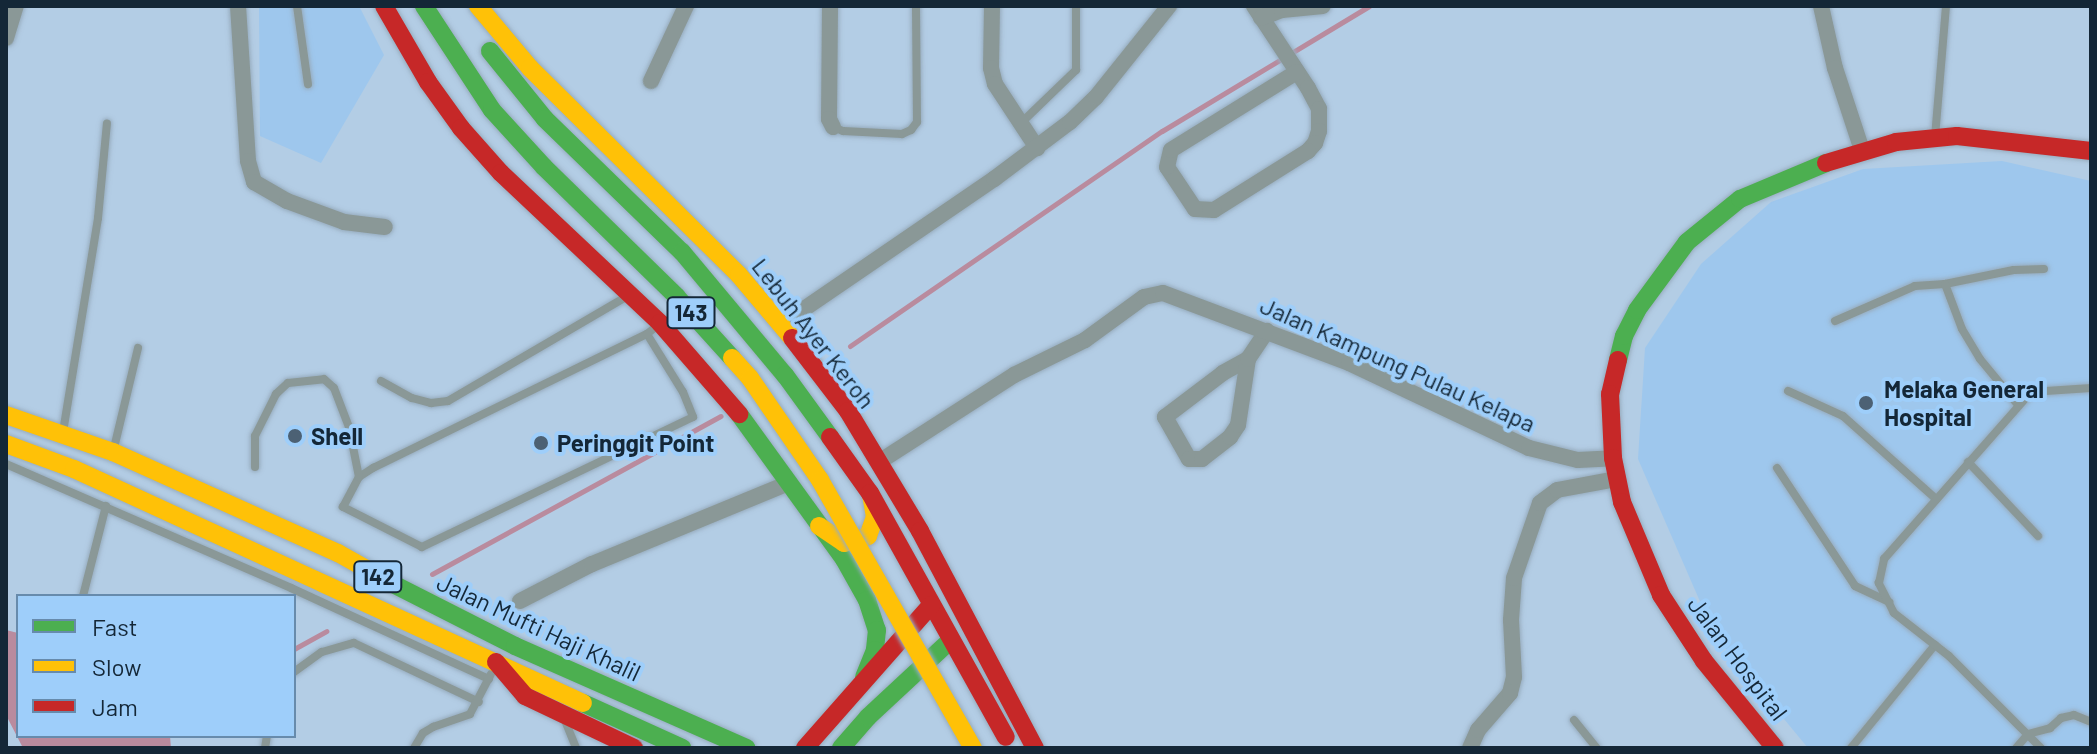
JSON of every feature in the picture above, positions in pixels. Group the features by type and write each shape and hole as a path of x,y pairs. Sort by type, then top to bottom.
{"main road":[{"path":"384,6 428,82 461,128 501,173 630,294 653,329 738,413 789,483 867,600 877,630 875,650 864,677"},
{"name":"143","path":"424,6 492,110 676,296 750,378 820,480 973,748"},
{"path":"461,6 496,61 545,119 682,252 737,315 870,493 1013,748"},
{"name":"Lebuh Ayer Keroh","path":"478,6 530,68 739,275 782,324 848,411 920,531 1035,748"},
{"name":"Jalan Hospital","path":"1775,748 1704,661 1661,595 1638,544 1613,458 1610,394 1624,336 1653,285 1678,253 1711,220 1740,199 1800,171 1862,150 1934,138 1972,137 2091,151"},
{"name":"Jalan Mufti Haji Khalil","path":"6,415 113,452 338,553 408,593 515,646 746,748"},
{"name":"Jalan Mufti Haji Khalil","path":"6,444 74,469 493,670 525,696 634,748"},
{"path":"819,526 844,543 868,536 875,517 870,493"},
{"path":"805,748 864,677 931,605"},
{"path":"841,748 868,717 951,640"},
{"name":"142","path":"493,670 529,677 682,748"}],"street":[{"path":"6,38 16,6"},
{"path":"238,6 248,161 254,182 287,201 344,222 385,227"},
{"path":"651,81 686,6"},
{"path":"830,6 829,119 833,127"},
{"path":"992,6 991,68 995,84 1037,148"},
{"path":"782,324 1037,148 1096,97 1169,6"},
{"path":"1295,70 1171,150 1167,167 1195,209 1214,210 1315,143 1319,109 1295,70 1258,12 1323,6"},
{"path":"1821,6 1835,68 1862,150"},
{"name":"Jalan Kampung Pulau Kelapa","path":"879,462 1014,375 1085,340 1144,297 1163,293 1349,363 1529,448 1578,460 1613,458"},
{"path":"1248,359 1238,425 1230,437 1202,459 1189,459 1165,417 1248,359 1267,331"},
{"path":"1470,748 1478,730 1510,693 1514,677 1511,620 1514,578 1540,503 1557,490 1617,479"},
{"path":"520,601 603,559 789,483"}],"lane":[{"path":"297,6 308,84"},
{"path":"833,127 843,131 902,134 911,130 917,122 916,6"},
{"path":"1020,124 1076,70 1076,6"},
{"path":"1934,138 1946,6"},
{"path":"62,432 98,218 107,123"},
{"path":"1835,321 1915,286 1945,284 2014,270 2044,269"},
{"path":"1945,284 1962,329 1980,359 2018,405"},
{"path":"381,381 412,398 431,403 448,401 630,294"},
{"path":"653,329 693,417 422,547 343,507 359,477 653,329"},
{"path":"113,452 138,348"},
{"path":"255,467 255,436 276,394 288,383 324,379 334,388 349,427 359,477"},
{"path":"2041,748 1935,645 1894,613 1879,583 1884,559 2031,392 2091,388"},
{"path":"1788,391 1843,416 1936,499"},
{"path":"1968,462 2038,536"},
{"path":"6,464 493,670 479,702 470,714 423,733 414,748"},
{"path":"1777,468 1855,586 1889,602"},
{"path":"84,594 106,506"},
{"path":"296,671 322,652 354,643 479,702"},
{"path":"1851,748 1935,645"},
{"path":"2016,748 2028,734 2074,715 2091,722"},
{"path":"564,716 576,748"},
{"path":"1574,720 1597,748"}],"shaded area":[{"path":"259,6 359,6 384,55 321,163 260,136"},
{"name":"Melaka General Hospital","path":"2002,161 2091,181 2091,748 1808,748 1715,636 1638,459 1645,348 1701,264 1771,202 1863,169"},
{"path":"6,630 16,632 16,734 6,715"},
{"path":"18,738 170,738 171,748 23,748"}],"waterway":[{"path":"850,346 1162,131 1369,6"},
{"path":"432,574 721,416"},
{"path":"296,648 326,631"}],"traffic: fast":[{"path":"424,6 492,110 544,167 676,296 732,358"},
{"path":"490,51 545,119 682,252 785,375 830,437"},
{"path":"1618,360 1624,336 1637,310 1687,242 1740,199 1826,163"},
{"path":"739,414 844,559 867,600 877,630 875,650 864,677"},
{"path":"393,584 515,646 746,748"},
{"path":"841,748 868,717 951,640"},
{"path":"583,703 682,748"}],"traffic: slow":[{"path":"478,6 530,68 739,275 792,338"},
{"path":"732,358 750,378 820,480 973,748"},
{"path":"6,415 113,452 338,553 393,584"},
{"path":"6,444 74,469 583,703"},
{"path":"819,526 844,543 868,536 875,517 871,495"}],"traffic: jam":[{"path":"384,6 428,82 461,128 501,173 660,323 739,414"},
{"path":"1826,163 1896,142 1957,136 2091,151"},
{"path":"792,338 848,411 920,531 1035,748"},
{"path":"1618,360 1610,394 1613,458 1622,502 1661,595 1704,661 1775,748"},
{"path":"830,437 870,493 1006,737"},
{"path":"805,748 931,605"},
{"path":"496,662 525,696 634,748"}],"place":[{"name":"Melaka General Hospital","path":"1866,403"},
{"name":"Shell","path":"295,436"},
{"name":"Peringgit Point","path":"541,443"}]}
